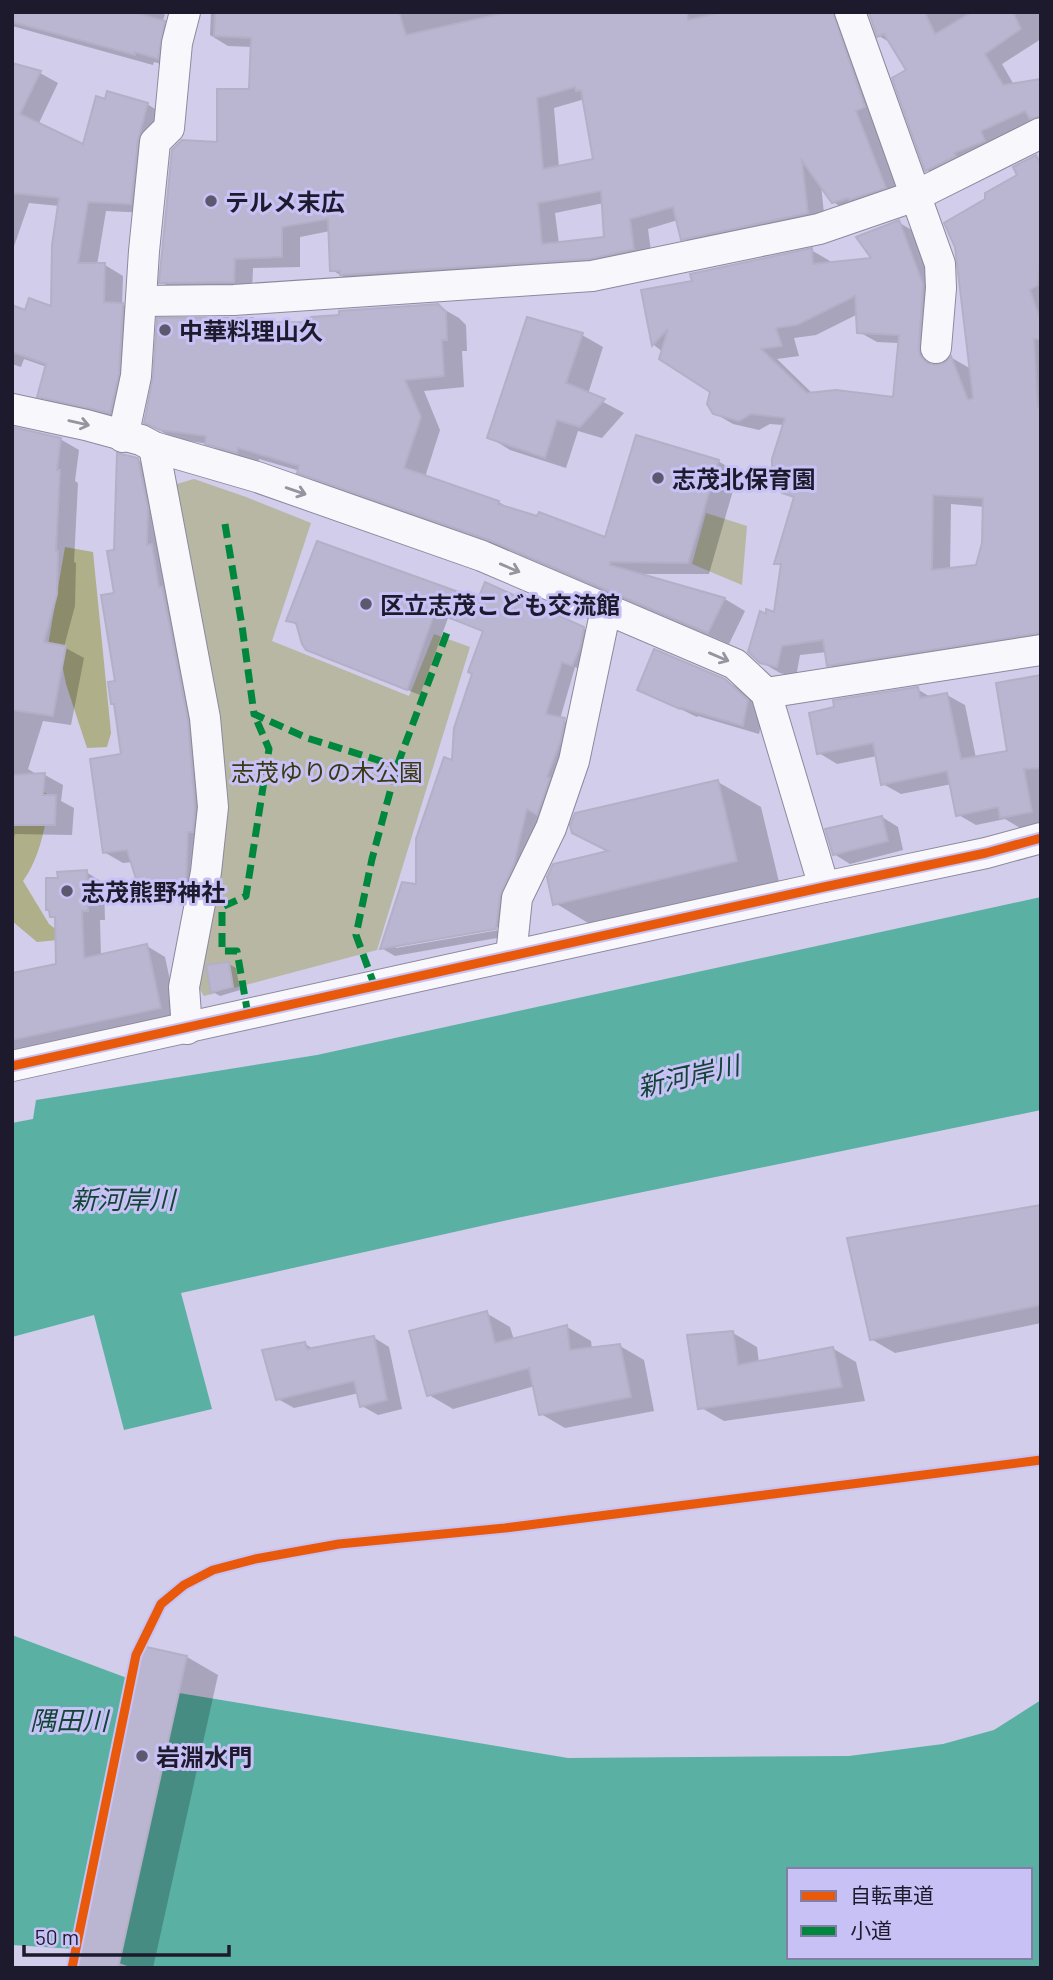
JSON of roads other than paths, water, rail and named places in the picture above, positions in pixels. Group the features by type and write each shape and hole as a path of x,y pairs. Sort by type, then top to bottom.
{"street":[{"path":"123,437 136,376 155,142 169,128 177,43 185,12"},
{"path":"850,12 940,264 941,288 936,348"},
{"path":"141,301 234,300 592,276 819,229 915,196 1041,133"},
{"path":"12,409 141,440 154,447 257,477 478,555 735,664 766,693 824,887"},
{"path":"154,447 205,718 213,807 206,872 184,987 187,1029"},
{"path":"510,956 517,898 551,828 574,761 606,609"},
{"path":"766,693 1041,650"},
{"path":"12,1066 986,853 1041,838"},
{"path":"986,853 1041,853"}],"water":[{"name":"新河岸川","path":"1041,897 1041,1110 517,1218 181,1293 212,1409 124,1430 94,1315 12,1337 12,1123 33,1119 36,1100 317,1055"},
{"name":"隅田川","path":"12,1635 135,1681 75,1949 12,1945"},
{"path":"179,1693 568,1758 849,1756 943,1744 994,1730 1041,1700 1041,1968 133,1968 119,1963"}],"place":[{"name":"テルメ末広","path":"211,201"},
{"name":"中華料理山久","path":"165,330"},
{"name":"志茂北保育園","path":"658,478"},
{"name":"区立志茂こども交流館","path":"366,604"},
{"name":"志茂熊野神社","path":"67,891"},
{"name":"岩淵水門","path":"142,1756"}],"park label":[{"name":"志茂ゆりの木公園","path":"327,771"}]}
